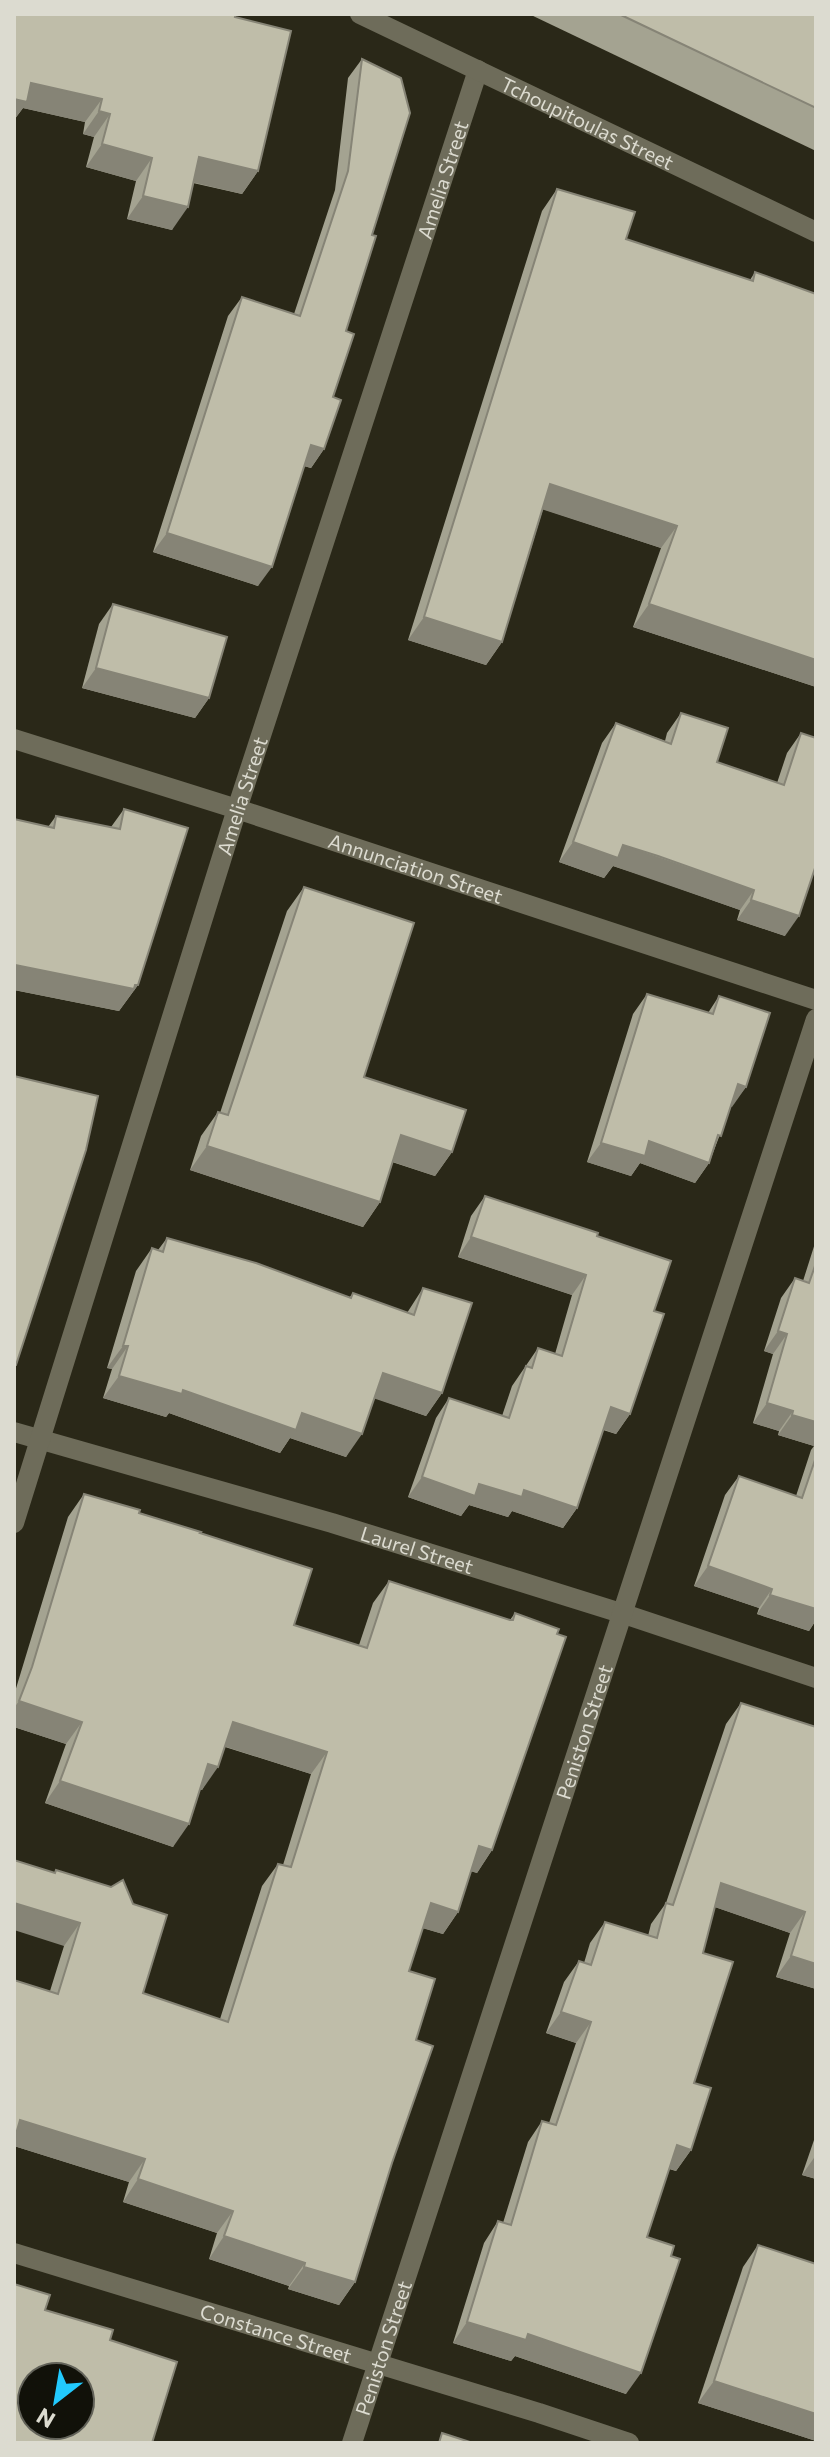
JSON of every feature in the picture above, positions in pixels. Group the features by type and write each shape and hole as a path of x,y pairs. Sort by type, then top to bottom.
{"street":[{"name":"Tchoupitoulas Street","path":"360,14 816,232"},
{"name":"Amelia Street","path":"14,1523 237,809 478,70"},
{"name":"Annunciation Street","path":"14,739 237,809 816,1000"},
{"name":"Peniston Street","path":"352,2443 816,1019"},
{"name":"Laurel Street","path":"14,1432 332,1523 816,1678"},
{"name":"Constance Street","path":"14,2253 629,2443"}],"building":[{"path":"14,14 236,14 235,17 291,31 258,171 199,157 188,207 143,196 152,158 102,144 110,114 99,111 102,99 31,83 27,102 14,99"},
{"path":"619,14 816,14 816,108"},
{"path":"362,59 401,78 410,113 346,331 354,334 333,397 341,400 324,449 311,445 272,567 167,533 242,297 300,316 348,171"},
{"path":"557,189 635,212 626,239 753,281 755,272 816,294 816,660 649,604 677,526 550,484 502,642 424,617"},
{"path":"113,604 227,637 209,698 96,668"},
{"path":"681,713 728,728 717,762 784,785 801,733 816,738 816,865 799,916 751,900 754,890 658,856 623,845 618,858 573,842 616,723 671,744"},
{"path":"124,809 188,828 138,985 134,989 15,965 14,970 14,819 54,828 56,816 120,829"},
{"path":"304,887 414,923 364,1077 466,1110 452,1152 401,1135 380,1202 207,1146 218,1112 228,1115"},
{"path":"647,994 713,1014 719,996 770,1013 746,1087 738,1084 709,1163 649,1141 645,1156 601,1143"},
{"path":"14,1076 98,1096 86,1150 16,1365 14,1365"},
{"path":"485,1196 671,1261 654,1311 664,1314 630,1414 611,1407 577,1508 524,1490 522,1497 479,1484 475,1496 422,1477 449,1398 509,1418 526,1366 532,1368 538,1348 562,1356 586,1275 471,1237"},
{"path":"167,1238 256,1263 351,1298 353,1293 414,1315 423,1288 472,1303 442,1393 383,1373 362,1434 302,1413 296,1430 183,1390 182,1394 119,1376 128,1346 123,1346 152,1248 163,1252"},
{"path":"816,1263 816,1422 767,1403 787,1334 778,1331 795,1278 809,1283"},
{"path":"816,1457 816,1609 770,1595 772,1589 708,1566 739,1476 802,1498"},
{"path":"84,1494 312,1569 294,1625 367,1648 389,1581 510,1620 513,1620 515,1613 559,1629 557,1634 566,1637 492,1850 479,1846 458,1912 431,1903 409,1971 435,1979 416,2040 433,2046 355,2282 304,2267 305,2263 224,2236 233,2211 138,2179 145,2159 20,2120 14,2141 14,1980 58,1994 80,1923 14,1903 14,1860 111,1887 123,1880 133,1904 167,1915 143,1993 228,2022 278,1864 291,1867 327,1752 233,1722 218,1767 208,1764 189,1824 60,1781 82,1722 19,1701"},
{"path":"741,1703 816,1727 816,1964 791,1956 805,1912 721,1883 703,1953 733,1962 694,2083 711,2088 691,2150 677,2145 647,2237 674,2246 671,2256 680,2259 641,2373 528,2334 526,2340 467,2322 498,2221 511,2225 542,2121 556,2125 591,2022 561,2012 579,1961 591,1965 605,1922 657,1938 666,1903 673,1905"},
{"path":"758,2245 816,2264 816,2414 714,2381"},
{"path":"14,2284 50,2295 45,2310 113,2330 110,2340 177,2362 152,2443 14,2443"},
{"path":"442,2433 473,2443 439,2443"}]}
